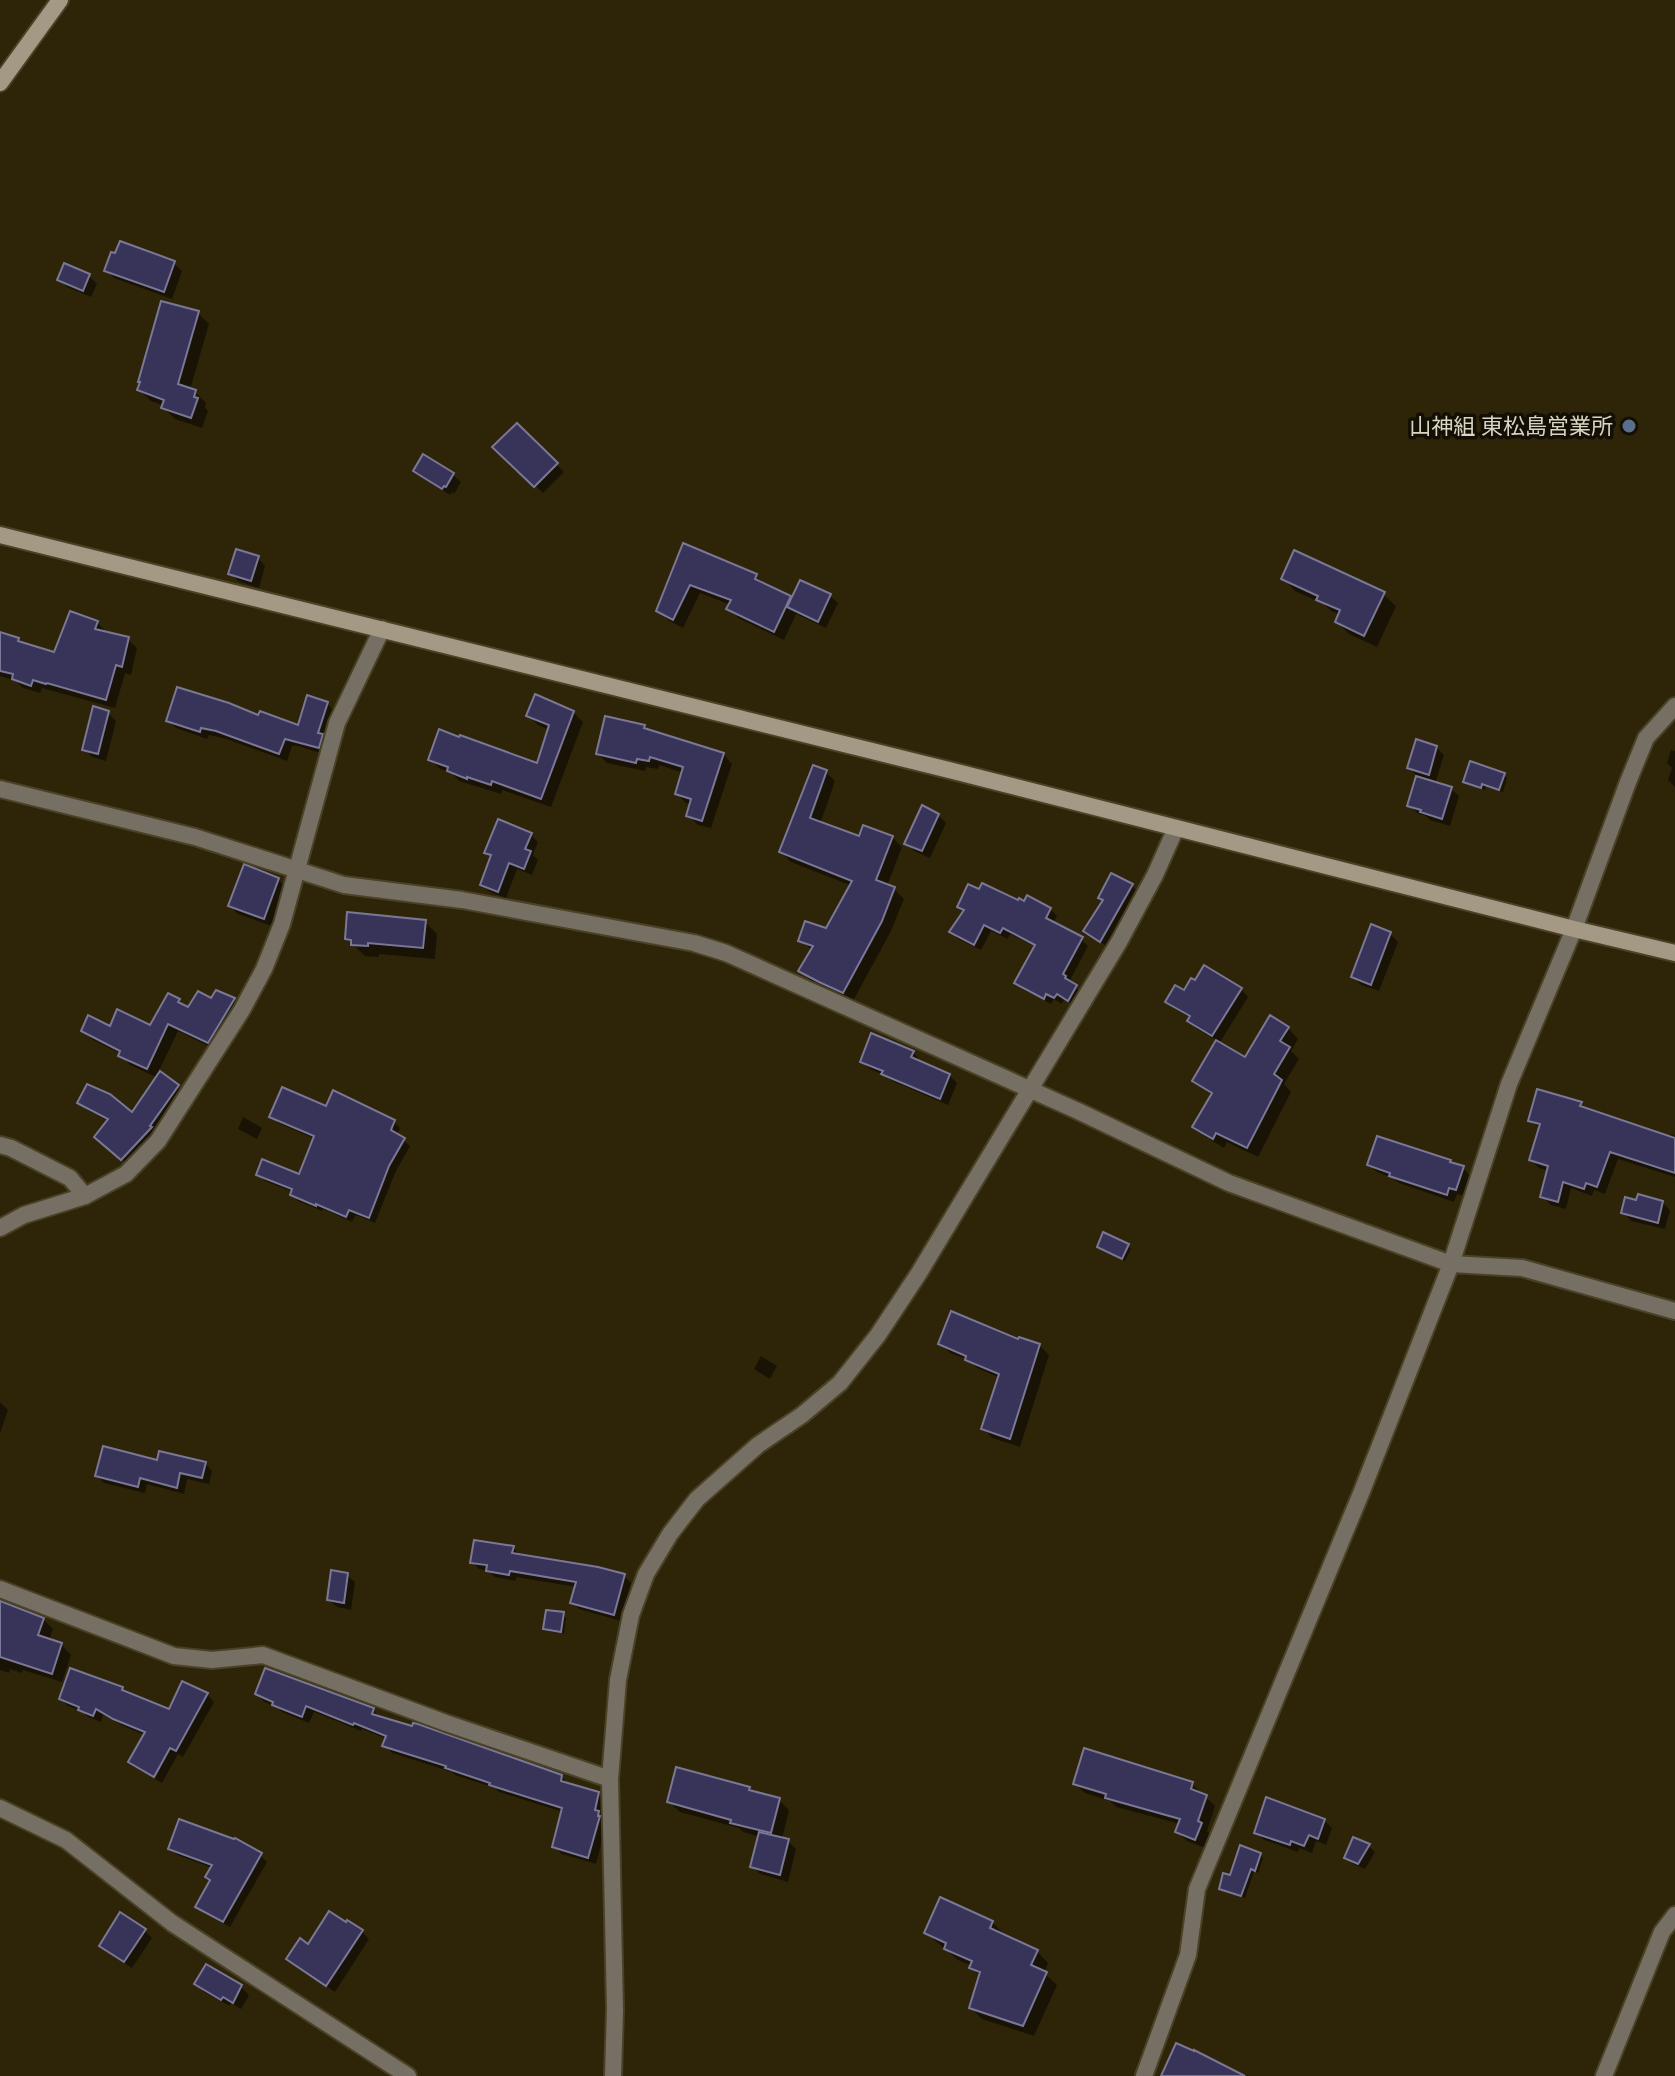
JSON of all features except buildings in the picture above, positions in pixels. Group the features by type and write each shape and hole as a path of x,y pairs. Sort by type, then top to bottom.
{"street":[{"path":"0,83 60,0"},
{"path":"0,535 1675,953"},
{"path":"0,1228 24,1215 85,1196 126,1174 158,1141 242,1010 264,969 282,924 337,723 382,629"},
{"path":"1144,2076 1188,1955 1197,1889 1362,1491 1451,1264 1509,1084 1574,929 1646,738 1675,706"},
{"path":"0,789 195,837 344,885 462,900 694,943 726,953 1229,1183 1451,1264 1522,1268 1675,1311"},
{"path":"613,2076 615,2009 610,1779 618,1680 631,1615 646,1574 670,1534 697,1499 758,1445 802,1415 840,1383 861,1358 919,1273 1119,942 1176,828"},
{"path":"0,1145 70,1178 85,1196"},
{"path":"0,1589 174,1656 212,1660 263,1655 446,1723 610,1779"},
{"path":"0,1808 66,1840 172,1923 408,2076"},
{"path":"1604,2076 1662,1932 1675,1916"}],"place":[{"name":"山神組 東松島営業所","path":"1629,426"}]}
